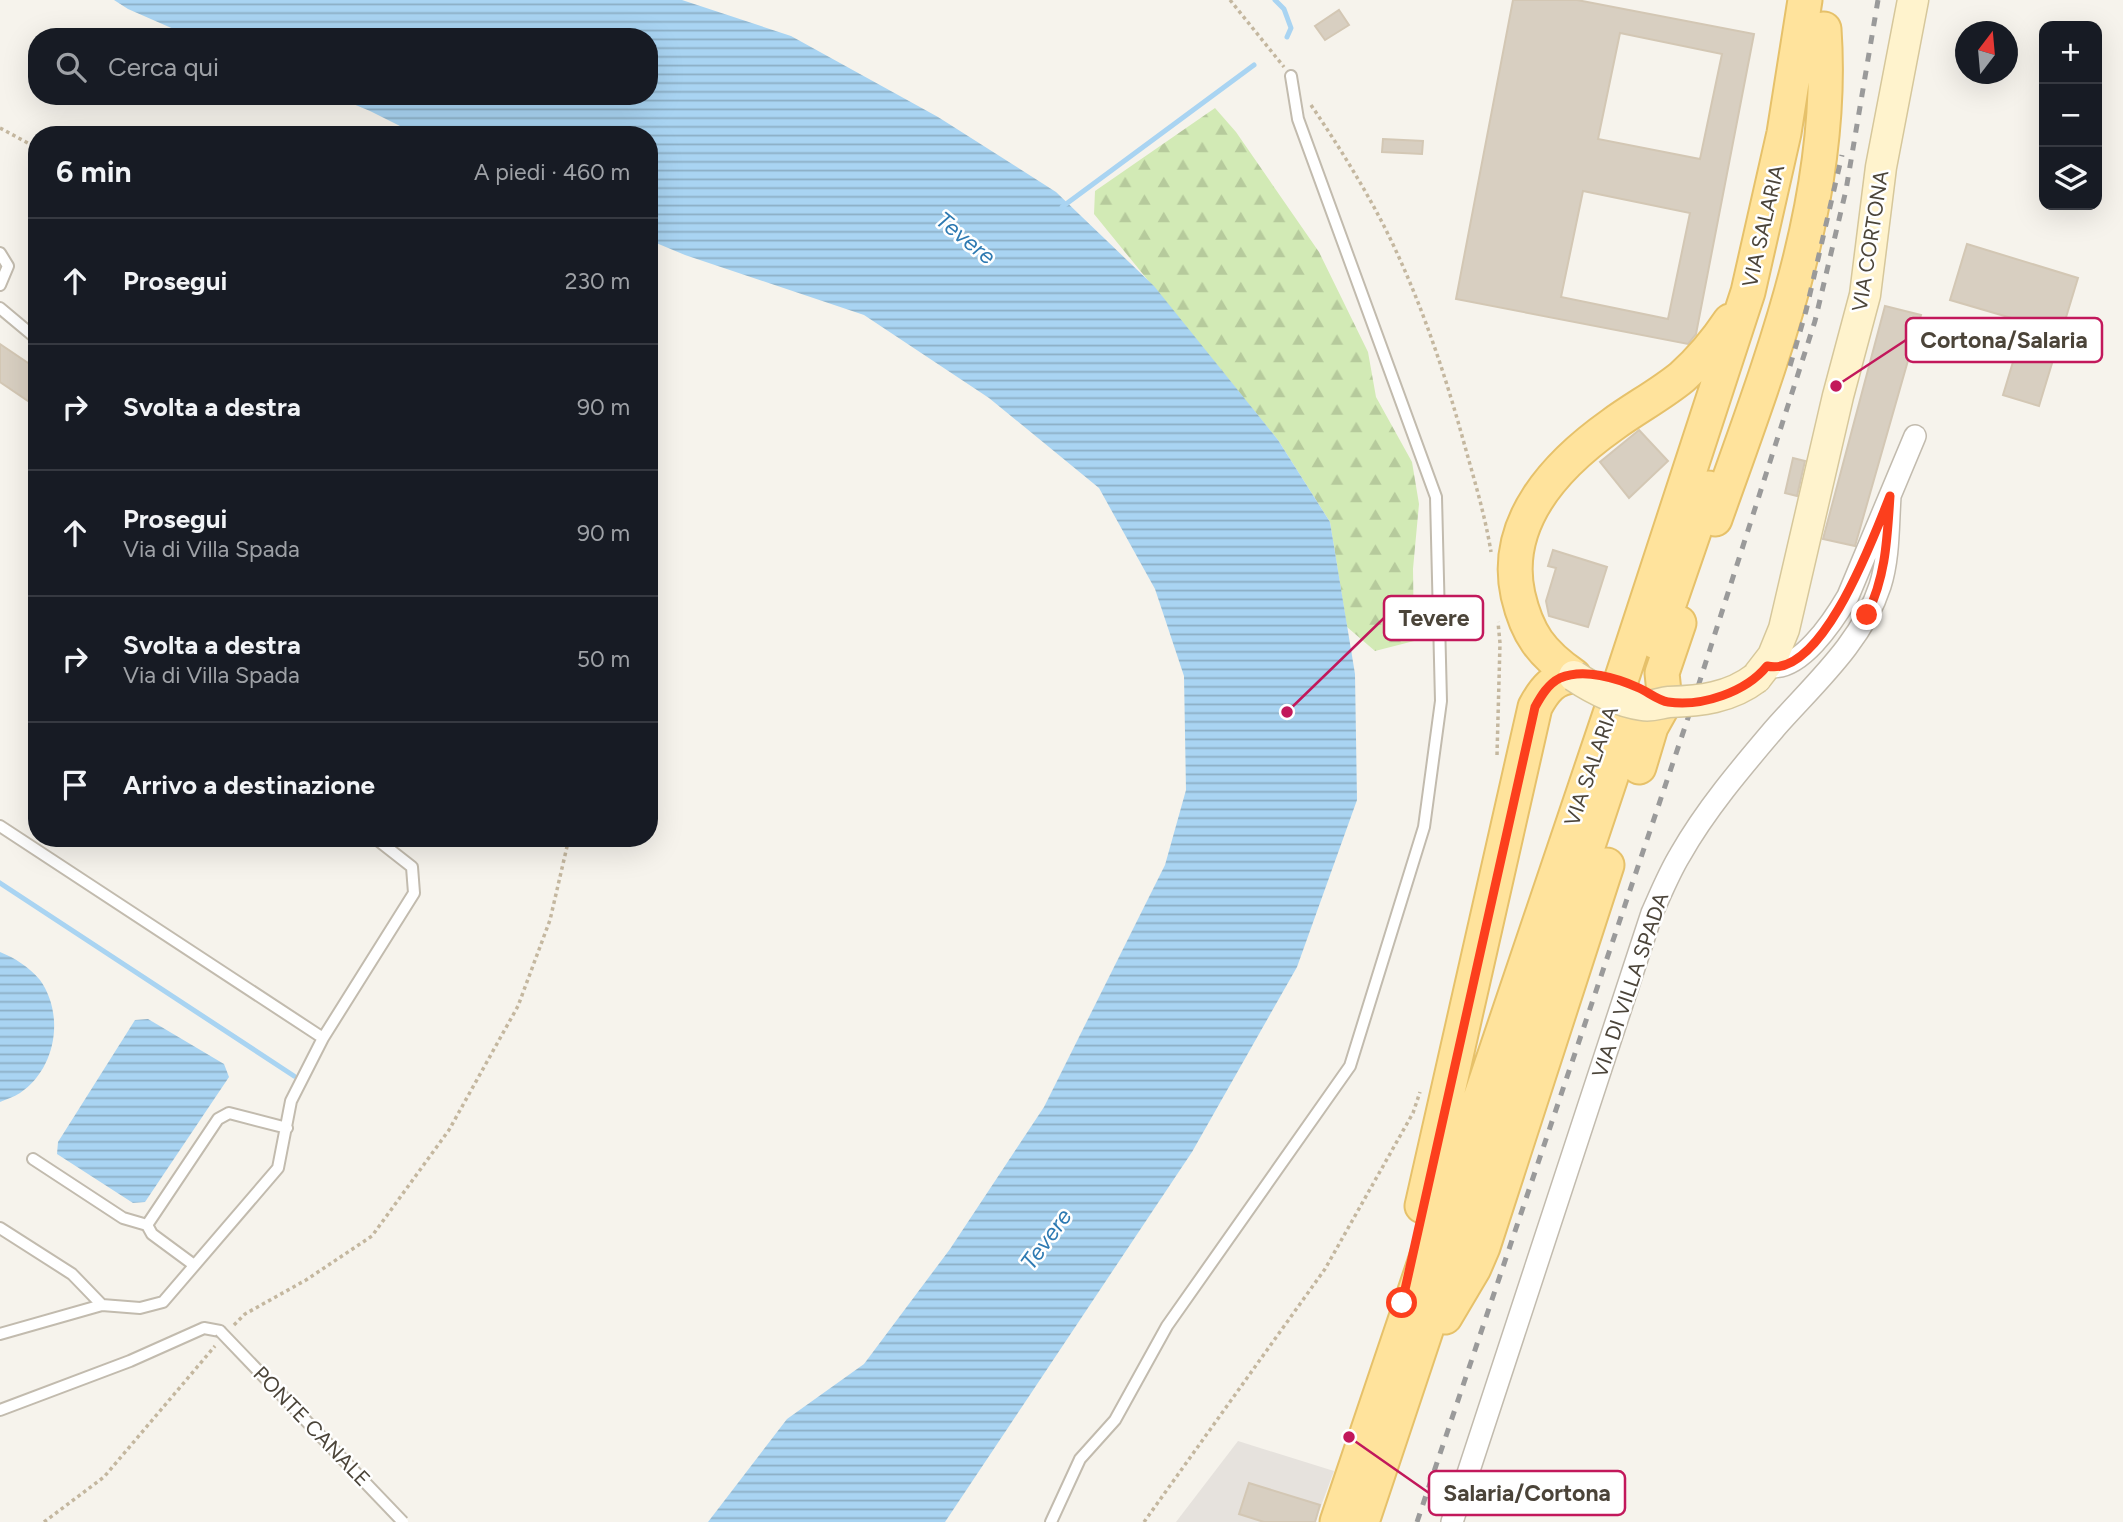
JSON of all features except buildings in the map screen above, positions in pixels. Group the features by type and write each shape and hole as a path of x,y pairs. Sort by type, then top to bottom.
{"main road":[{"name":"VIA SALARIA","path":"1337,1522 1613,705 1748,292 1782,143 1805,0"},
{"name":"VIA SALARIA","path":"1362,1522 1744,382 1781,252 1794,195 1826,15"},
{"path":"1402,1400 1478,1259 1651,727 1665,702 1662,685 1664,667 1790,297 1810,219 1821,152 1826,76 1826,15"},
{"path":"1391,1360 1423,1204 1535,707 1534,640 1519,600 1515,561 1522,528 1539,495 1558,469 1612,425 1669,387 1703,357 1748,292"},
{"path":"1534,640 1574,676"},
{"path":"1535,707 1555,681 1574,676"}],"street":[{"name":"VIA CORTONA","path":"1761,672 1784,629 1835,409 1865,295 1881,167 1913,0"},
{"name":"VIA DI VILLA SPADA","path":"1761,672 1791,664 1821,636 1836,616 1915,436"},
{"name":"VIA DI VILLA SPADA","path":"1452,1522 1653,913 1672,869 1703,818 1774,730 1837,659 1867,615 1880,587 1890,496"},
{"path":"1574,676 1610,678 1642,689 1665,702 1708,699 1735,690 1761,672"}],"lane":[{"path":"1051,1522 1080,1459 1115,1420 1167,1326 1350,1066 1424,827 1441,701 1436,496 1298,119 1291,76"},
{"path":"0,253 8,266 0,285"},
{"path":"0,308 28,331"},
{"path":"0,826 28,844"},
{"path":"32,847 323,1038"},
{"path":"0,1334 103,1305 140,1308 163,1302 278,1168 291,1101 323,1038 414,893 412,867 386,847"},
{"path":"146,1225 218,1119 229,1112 287,1128"},
{"path":"33,1159 123,1217 146,1225 152,1234 194,1265"},
{"path":"0,1228 72,1274 103,1305"},
{"path":"0,1410 130,1361 204,1328 223,1334"},
{"name":"PONTE CANALE","path":"223,1334 403,1522"}],"path":[{"path":"1230,0 1291,76 1344,155 1385,229 1424,319 1455,412 1482,507 1492,558"},
{"path":"0,128 28,143"},
{"path":"1497,760 1500,643 1498,618"},
{"path":"44,1522 104,1477 223,1334 245,1314 306,1280 372,1236 449,1130 518,1006 550,920 567,847"},
{"path":"1144,1522 1325,1269 1413,1113 1421,1090"}],"shaded area":[{"path":"1238,1441 1334,1471 1315,1522 1176,1522"}],"green space":[{"path":"1215,108 1236,132 1319,252 1368,352 1376,397 1412,462 1419,504 1413,569 1414,641 1375,651 1347,627 1330,522 1278,440 1094,214 1095,191"}],"water":[{"path":"114,0 682,0 791,36 938,117 1056,192 1154,286 1278,440 1330,522 1355,674 1357,800 1297,967 1192,1152 945,1522 708,1522 787,1419 864,1364 950,1249 1044,1107 1165,865 1186,790 1184,676 1155,589 1099,488 989,398 864,315 658,244 658,126 400,126 356,105 658,105 658,28 171,28"},
{"path":"0,952 22,963 40,980 48,994 54,1025 49,1056 42,1070 20,1093 0,1102"},
{"path":"148,1019 224,1064 229,1077 145,1202 133,1203 57,1154 58,1142 135,1020"}],"waterway":[{"path":"1275,0 1284,9 1291,28 1287,37"},
{"path":"1062,207 1254,65"},
{"path":"0,883 294,1076"}],"railway":[{"path":"1417,1522 1687,721 1815,321 1846,190 1878,0"},
{"path":"1790,366 1806,311 1842,155"}],"place":[{"name":"Cortona/Salaria","path":"1836,386"},
{"name":"Tevere","path":"1287,712"},
{"name":"Salaria/Cortona","path":"1349,1437"}],"route":[{"path":"1402,1303 1535,707 1543,694 1560,678 1586,675 1604,676 1628,683 1665,702 1703,701 1724,695 1751,682 1767,666 1774,668 1791,664 1821,636 1842,606 1890,496 1886,558 1880,587 1867,615"}]}
